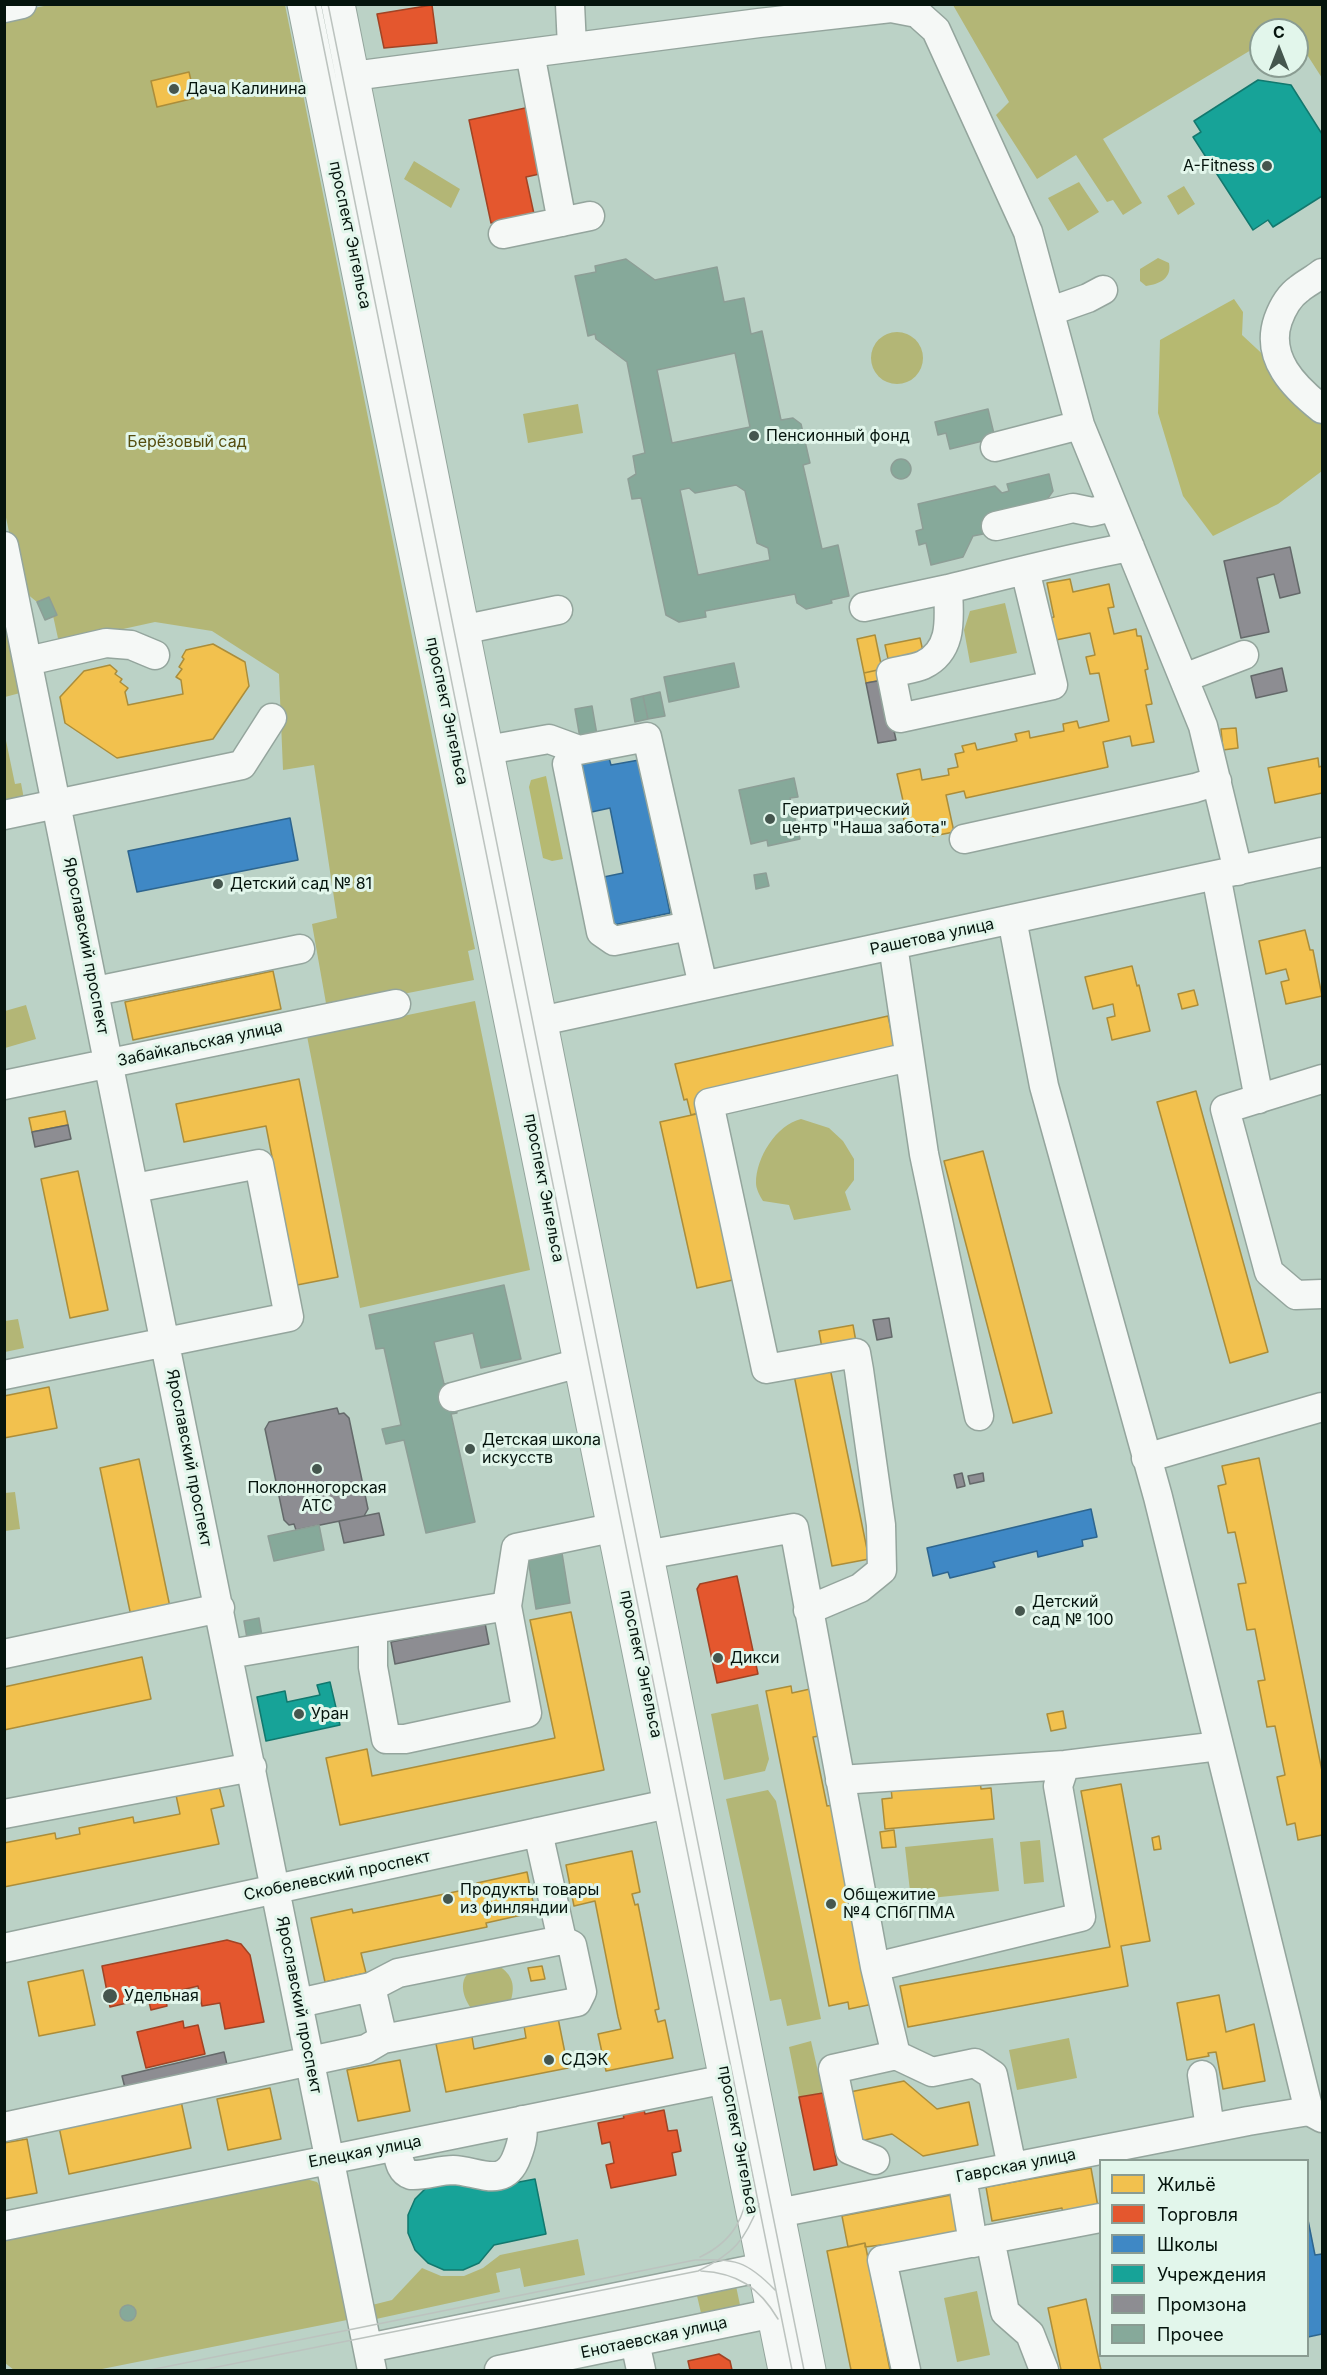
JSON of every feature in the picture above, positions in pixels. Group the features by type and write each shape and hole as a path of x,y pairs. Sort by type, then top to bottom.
{"main road":[{"name":"проспект Энгельса","path":"304,4 448,632 487,750 526,1024"},
{"name":"проспект Энгельса","path":"338,4 353,76 448,632 526,1024 683,1801 778,2213 809,2370"},
{"name":"проспект Энгельса","path":"683,1801 726,2079 785,2370"}],"street":[{"path":"4,8 22,4"},
{"path":"570,4 572,47"},
{"path":"353,76 572,47 757,14 891,8 917,13 936,30 1028,232 1080,425 1203,726 1217,781 1227,873 1259,1099"},
{"path":"530,52 562,222"},
{"path":"502,234 590,216"},
{"path":"1323,273 1297,290 1282,310 1273,335 1277,357 1299,390 1323,409"},
{"path":"1051,311 1088,298 1103,290"},
{"path":"995,447 1080,425"},
{"path":"996,526 1073,508 1092,512 1113,507"},
{"name":"Ярославский проспект","path":"4,546 96,991 370,2359"},
{"path":"864,607 1130,547"},
{"path":"948,589 949,633 939,654 923,665 891,673 900,718 1053,685 1025,570"},
{"path":"448,632 558,610"},
{"path":"28,661 106,643 131,645 155,655"},
{"path":"1184,678 1244,655"},
{"path":"4,815 242,765 273,718"},
{"path":"487,750 549,739 579,750 647,736 703,986"},
{"path":"567,764 602,932 614,941 688,926"},
{"path":"964,839 1195,788 1217,781"},
{"name":"Рашетова улица","path":"526,1024 1323,852"},
{"path":"1012,919 1044,1086 1146,1458 1316,2114"},
{"path":"893,945 934,1208 979,1416"},
{"path":"96,991 300,949"},
{"name":"Забайкальская улица","path":"4,1085 396,1005"},
{"path":"808,1610 860,1588 882,1570 881,1525 856,1353 766,1369 709,1103 909,1057"},
{"path":"1323,1079 1225,1109 1269,1272 1296,1295 1323,1294"},
{"path":"4,1375 289,1317 259,1164 135,1188"},
{"path":"453,1397 594,1359"},
{"path":"1146,1458 1322,1408"},
{"path":"373,1630 373,1667 386,1739 405,1739 527,1713 507,1606 516,1548 627,1525"},
{"path":"634,1557 794,1528 875,1967 896,2055"},
{"path":"228,1654 507,1606"},
{"path":"4,1654 220,1608"},
{"path":"840,1780 1065,1765 1219,1746"},
{"path":"875,1967 1081,1917 1058,1786 1065,1765"},
{"path":"4,1814 252,1767"},
{"name":"Скобелевский проспект","path":"4,1948 683,1801"},
{"path":"538,1832 562,1940"},
{"path":"4,2127 366,2049 383,2039 577,2002 582,1992 572,1945 562,1940 398,1973 371,1987 299,2003"},
{"path":"371,1987 383,2039"},
{"path":"875,2160 850,2150 833,2069 896,2055 932,2072 975,2063 993,2074 1012,2167"},
{"path":"1202,2074 1210,2128"},
{"name":"Елецкая улица","path":"4,2226 726,2079"},
{"name":"Гаврская улица","path":"778,2213 1012,2167 1100,2155 1210,2128 1316,2114"},
{"path":"396,2146 401,2168 411,2175 452,2170 478,2176 504,2174 511,2169 523,2141 522,2120"},
{"path":"962,2177 1005,2312 1030,2334 1044,2370"},
{"path":"906,2370 882,2260 1099,2218"},
{"path":"370,2359 764,2267"},
{"name":"Енотаевская улица","path":"510,2369 774,2313"},
{"path":"635,2342 641,2370"}],"green space":[{"name":"Берёзовый сад","path":"54,4 285,5 475,949 468,951 474,980 327,1009 312,924 337,918 314,765 283,770 279,674 212,631 155,622 59,643 49,597 37,602 21,589 4,508 4,14"},
{"path":"953,5 1322,5 1322,78 1309,58 1309,18 1249,18 1249,51 1103,139 1142,203 1123,215 1113,200 1107,202 1076,155 1037,179 996,115 1009,102"},
{"path":"414,161 460,189 451,208 404,179"},
{"path":"1079,182 1099,212 1068,231 1048,198"},
{"path":"1184,186 1195,204 1178,215 1167,196"},
{"path":"1158,258 1169,263 1169,273 1160,282 1146,286 1140,281 1140,269"},
{"path":"1234,299 1243,312 1242,335 1271,362 1286,396 1317,420 1322,420 1322,471 1278,504 1213,536 1183,496 1158,413 1160,340"},
{"path":"892,332 902,332 916,339 923,358 916,377 902,384 892,384 882,380 875,373 871,363 871,353 875,343 882,336"},
{"path":"578,404 583,433 528,443 523,414"},
{"path":"1005,603 1017,653 970,663 964,630 970,611"},
{"path":"4,610 20,693 5,697 4,697"},
{"path":"4,731 15,784 21,783 24,799 4,803"},
{"path":"546,776 563,859 552,861 543,858 529,787 531,780"},
{"path":"475,1001 530,1270 360,1308 307,1036"},
{"path":"26,1005 36,1039 5,1048 5,1011"},
{"path":"801,1119 829,1128 843,1141 854,1159 854,1180 845,1192 851,1210 794,1220 789,1205 763,1201 756,1183 764,1153 783,1128"},
{"path":"18,1319 24,1348 5,1352 5,1321"},
{"path":"15,1492 20,1529 5,1531 5,1493"},
{"path":"758,1704 769,1759 765,1771 724,1780 711,1714"},
{"path":"768,1790 776,1801 821,2019 787,2026 781,1999 770,2001 726,1799"},
{"path":"993,1838 999,1891 911,1900 905,1847"},
{"path":"1040,1840 1044,1882 1024,1884 1020,1842"},
{"path":"496,1964 511,1979 513,1988 511,2000 471,2008 463,1991 466,1975 478,1967"},
{"path":"1069,2038 1077,2078 1017,2090 1009,2050"},
{"path":"811,2041 823,2093 799,2097 789,2047"},
{"path":"306,2179 317,2182 321,2188 347,2320 97,2370 14,2370 5,2363 5,2238"},
{"path":"578,2239 585,2275 524,2287 520,2268 496,2273 500,2292 376,2319 372,2305 392,2300 422,2268 441,2276 464,2276 483,2268 500,2255"},
{"path":"736,2286 740,2305 701,2313 695,2287"},
{"path":"977,2291 990,2355 957,2362 944,2298"}],"building: Жильё":[{"path":"189,72 195,98 157,107 151,81"},
{"path":"1070,579 1073,592 1109,584 1114,607 1108,608 1114,634 1136,629 1137,636 1141,636 1152,704 1146,705 1154,742 1132,746 1130,736 1103,742 1108,767 966,798 964,791 946,795 954,832 933,836 932,829 907,834 901,806 904,805 897,774 920,769 922,780 949,775 948,769 958,767 955,754 964,752 962,746 975,743 977,750 1017,741 1015,734 1029,731 1030,738 1064,731 1063,724 1077,721 1079,728 1109,721 1099,673 1090,674 1086,657 1095,655 1090,633 1051,641 1046,619 1054,617 1047,583"},
{"path":"875,635 882,669 864,673 857,639"},
{"path":"920,638 924,656 889,663 885,645"},
{"path":"213,644 245,662 249,686 213,739 117,758 65,723 60,697 84,671 110,665 117,671 115,674 122,679 120,682 128,688 125,692 128,705 183,694 181,680 176,677 182,669 179,667 186,650"},
{"path":"882,669 883,680 866,683 864,673"},
{"path":"1236,728 1238,748 1223,750 1221,729"},
{"path":"1318,758 1319,767 1322,766 1322,793 1275,803 1268,768"},
{"path":"1305,930 1310,950 1313,950 1322,996 1286,1004 1281,982 1289,980 1286,969 1266,974 1259,941"},
{"path":"1132,966 1150,1031 1112,1040 1107,1018 1115,1016 1113,1004 1093,1009 1085,977"},
{"path":"273,971 281,1009 133,1040 125,1002"},
{"path":"1194,990 1198,1005 1182,1009 1178,994"},
{"path":"888,1016 896,1053 691,1115 687,1099 684,1100 675,1064"},
{"path":"299,1079 338,1277 297,1285 266,1126 184,1142 176,1104"},
{"path":"1196,1091 1268,1352 1230,1363 1157,1102"},
{"path":"65,1111 68,1125 32,1132 29,1118"},
{"path":"701,1113 737,1279 697,1288 660,1122"},
{"path":"983,1151 1052,1413 1013,1423 944,1161"},
{"path":"78,1171 108,1310 70,1318 41,1179"},
{"path":"853,1325 856,1342 822,1348 819,1331"},
{"path":"830,1368 869,1559 832,1566 794,1375"},
{"path":"49,1387 57,1428 4,1438 4,1396"},
{"path":"1259,1458 1322,1771 1322,1835 1298,1840 1295,1823 1287,1825 1277,1777 1285,1775 1275,1726 1267,1727 1258,1681 1265,1680 1255,1629 1247,1630 1238,1584 1246,1583 1235,1532 1228,1533 1218,1486 1226,1484 1222,1466"},
{"path":"139,1459 171,1612 132,1621 100,1468"},
{"path":"571,1612 604,1770 340,1825 326,1758 367,1749 372,1776 555,1738 530,1620"},
{"path":"142,1657 151,1699 4,1730 4,1687"},
{"name":"Общежитие №4 СПбГПМА","path":"791,1686 792,1693 810,1689 819,1736 813,1737 827,1806 833,1805 873,2004 849,2009 848,2002 829,2006 766,1691"},
{"path":"1063,1711 1066,1728 1051,1731 1047,1714"},
{"path":"980,1780 981,1789 991,1788 994,1819 885,1829 882,1799 892,1798 891,1788"},
{"path":"1121,1784 1150,1941 1121,1946 1128,1986 908,2027 900,1986 1110,1947 1081,1791"},
{"path":"219,1786 224,1806 211,1809 219,1844 4,1887 4,1843 55,1833 56,1839 80,1834 79,1828 133,1817 134,1823 180,1814 176,1795"},
{"path":"894,1830 896,1847 882,1848 880,1832"},
{"path":"1159,1836 1161,1849 1154,1850 1152,1838"},
{"path":"632,1851 640,1892 632,1894 635,1905 638,1904 659,2009 655,2010 658,2022 665,2020 673,2058 606,2071 598,2034 621,2029 595,1901 574,1906 566,1865"},
{"path":"527,1872 535,1912 486,1923 487,1927 361,1953 366,1973 325,1982 311,1918 352,1909 353,1913 478,1887 477,1883"},
{"path":"542,1966 545,1979 531,1981 528,1968"},
{"path":"83,1970 95,2025 39,2036 28,1982"},
{"path":"1219,1995 1226,2032 1254,2024 1265,2081 1223,2089 1216,2052 1208,2053 1209,2056 1187,2060 1177,2003"},
{"path":"557,2013 568,2068 446,2092 435,2039 471,2031 474,2049 526,2038 523,2020"},
{"path":"400,2060 410,2111 358,2121 347,2070"},
{"path":"904,2081 937,2109 969,2102 978,2145 923,2156 892,2134 860,2141 850,2092"},
{"path":"270,2088 281,2139 228,2150 217,2099"},
{"path":"181,2101 191,2148 69,2174 59,2127"},
{"path":"27,2139 37,2193 4,2199 4,2143"},
{"path":"1091,2168 1098,2207 1063,2214 1062,2208 992,2221 986,2187"},
{"path":"951,2195 959,2235 882,2250 881,2245 865,2247 865,2243 848,2247 842,2216"},
{"path":"865,2243 890,2370 851,2370 827,2251"},
{"path":"1086,2299 1101,2370 1061,2370 1048,2308"}],"building: Торговля":[{"path":"432,5 437,43 384,48 377,14"},
{"path":"530,107 544,173 526,177 534,214 491,223 469,120"},
{"path":"737,1576 758,1674 717,1683 697,1589 700,1584"},
{"path":"227,1940 241,1944 250,1955 264,2022 225,2029 220,2003 202,2006 198,1986 165,1994 167,2006 151,2010 148,1998 110,2007 102,1966"},
{"path":"183,2021 184,2028 198,2025 205,2054 146,2068 137,2032"},
{"path":"823,2093 837,2165 814,2170 799,2097"},
{"path":"643,2106 645,2114 664,2110 668,2131 677,2130 681,2151 672,2153 676,2175 611,2188 606,2165 614,2163 610,2142 602,2144 598,2123 624,2118 622,2111"},
{"path":"719,2354 730,2361 732,2370 690,2370 688,2361"}],"building: Школы":[{"path":"609,758 611,765 639,760 670,913 609,926 599,878 623,873 610,808 587,813 577,765"},
{"path":"290,818 298,860 137,892 128,851"},
{"path":"1091,1509 1097,1537 1082,1540 1083,1546 1038,1557 1037,1551 993,1562 995,1567 950,1578 948,1572 933,1576 927,1548"},
{"path":"1309,2225 1315,2255 1322,2254 1322,2334 1309,2337"}],"building: Учреждения":[{"name":"A-Fitness","path":"1258,80 1291,85 1322,134 1322,196 1273,227 1268,220 1253,230 1193,137 1201,132 1194,121"},
{"name":"Уран","path":"330,1682 340,1725 266,1741 257,1697 285,1691 287,1702 320,1695 317,1685"},
{"path":"462,2179 482,2189 535,2179 546,2234 494,2245 479,2263 463,2270 444,2270 428,2263 415,2250 408,2233 408,2215 415,2199 428,2186"}],"building: Промзона":[{"path":"1290,547 1300,593 1280,598 1274,574 1257,578 1269,632 1241,638 1224,561"},
{"path":"1282,668 1287,691 1256,698 1251,676"},
{"path":"883,680 896,740 878,743 866,683"},
{"path":"68,1125 71,1139 35,1147 32,1132"},
{"path":"889,1318 892,1337 877,1340 873,1320"},
{"name":"Поклонногорская АТС","path":"337,1408 339,1414 344,1413 349,1418 368,1509 364,1516 296,1530 294,1524 289,1525 284,1520 265,1429 269,1422"},
{"path":"962,1473 965,1486 957,1488 954,1475"},
{"path":"983,1473 984,1481 970,1484 968,1476"},
{"path":"379,1513 384,1535 344,1543 339,1521"},
{"path":"485,1623 489,1644 395,1664 391,1642"},
{"path":"224,2052 228,2069 126,2092 122,2076"}],"building: Прочее":[{"name":"Пенсионный фонд","path":"626,259 655,280 717,267 724,302 744,298 751,334 762,331 781,420 793,418 801,424 810,463 803,465 822,549 838,545 849,596 806,609 797,603 795,594 705,611 706,617 679,622 666,615 641,498 632,499 628,479 636,474 633,456 645,453 627,362 596,339 595,334 588,336 575,276 596,272 595,266","holes":["735,353 750,427 672,443 657,370","736,485 745,491 757,543 768,548 770,560 698,575 680,490 689,488 695,493"]},
{"path":"988,409 995,438 950,449 946,433 938,435 935,422"},
{"path":"901,459 908,462 911,469 908,476 901,479 894,476 891,469 894,462"},
{"path":"1049,474 1053,491 1041,508 993,532 973,536 963,557 931,565 926,543 919,545 916,531 923,529 918,504 995,486 1002,493 1009,491 1007,484"},
{"path":"49,597 57,615 45,620 37,602"},
{"path":"734,663 739,687 669,702 664,677"},
{"path":"660,692 665,716 648,719 643,696"},
{"path":"643,696 648,719 635,722 631,699"},
{"path":"592,706 597,735 580,738 575,709"},
{"name":"Гериатрический центр \"Наша забота\"","path":"794,778 798,797 790,798 800,839 768,846 767,840 751,844 739,790"},
{"path":"766,873 769,886 756,889 754,875"},
{"path":"504,1285 521,1359 481,1368 473,1333 434,1342 444,1384 450,1383 457,1413 451,1414 475,1522 426,1533 404,1440 386,1444 382,1429 401,1425 384,1348 376,1349 369,1315"},
{"path":"319,1525 324,1550 274,1561 268,1536"},
{"path":"562,1553 570,1603 536,1609 528,1559"},
{"path":"259,1618 262,1636 247,1638 244,1621"},
{"path":"125,2305 131,2305 136,2313 134,2319 125,2321 120,2316 120,2310"}],"tram line":[{"path":"315,4 792,2370"},
{"path":"328,4 804,2370"},
{"path":"700,2257 712,2251 736,2226 745,2206 750,2181"},
{"path":"202,2370 698,2271 720,2259 736,2245 743,2237 759,2204"},
{"path":"150,2370 695,2260 739,2263 756,2273 775,2290"},
{"path":"701,2271 726,2275 746,2284 763,2298 778,2319"}],"place":[{"name":"Дача Калинина","path":"174,89"},
{"name":"A-Fitness","path":"1267,166"},
{"name":"Пенсионный фонд","path":"754,436"},
{"name":"Гериатрический центр \"Наша забота\"","path":"770,819"},
{"name":"Детский сад № 81","path":"218,884"},
{"name":"Детская школа искусств","path":"470,1449"},
{"name":"Поклонногорская АТС","path":"317,1469"},
{"name":"Детский сад № 100","path":"1020,1611"},
{"name":"Дикси","path":"718,1658"},
{"name":"Уран","path":"299,1714"},
{"name":"Продукты товары из финляндии","path":"448,1899"},
{"name":"Общежитие №4 СПбГПМА","path":"831,1904"},
{"name":"Удельная","path":"110,1996"},
{"name":"СДЭК","path":"549,2060"}]}
